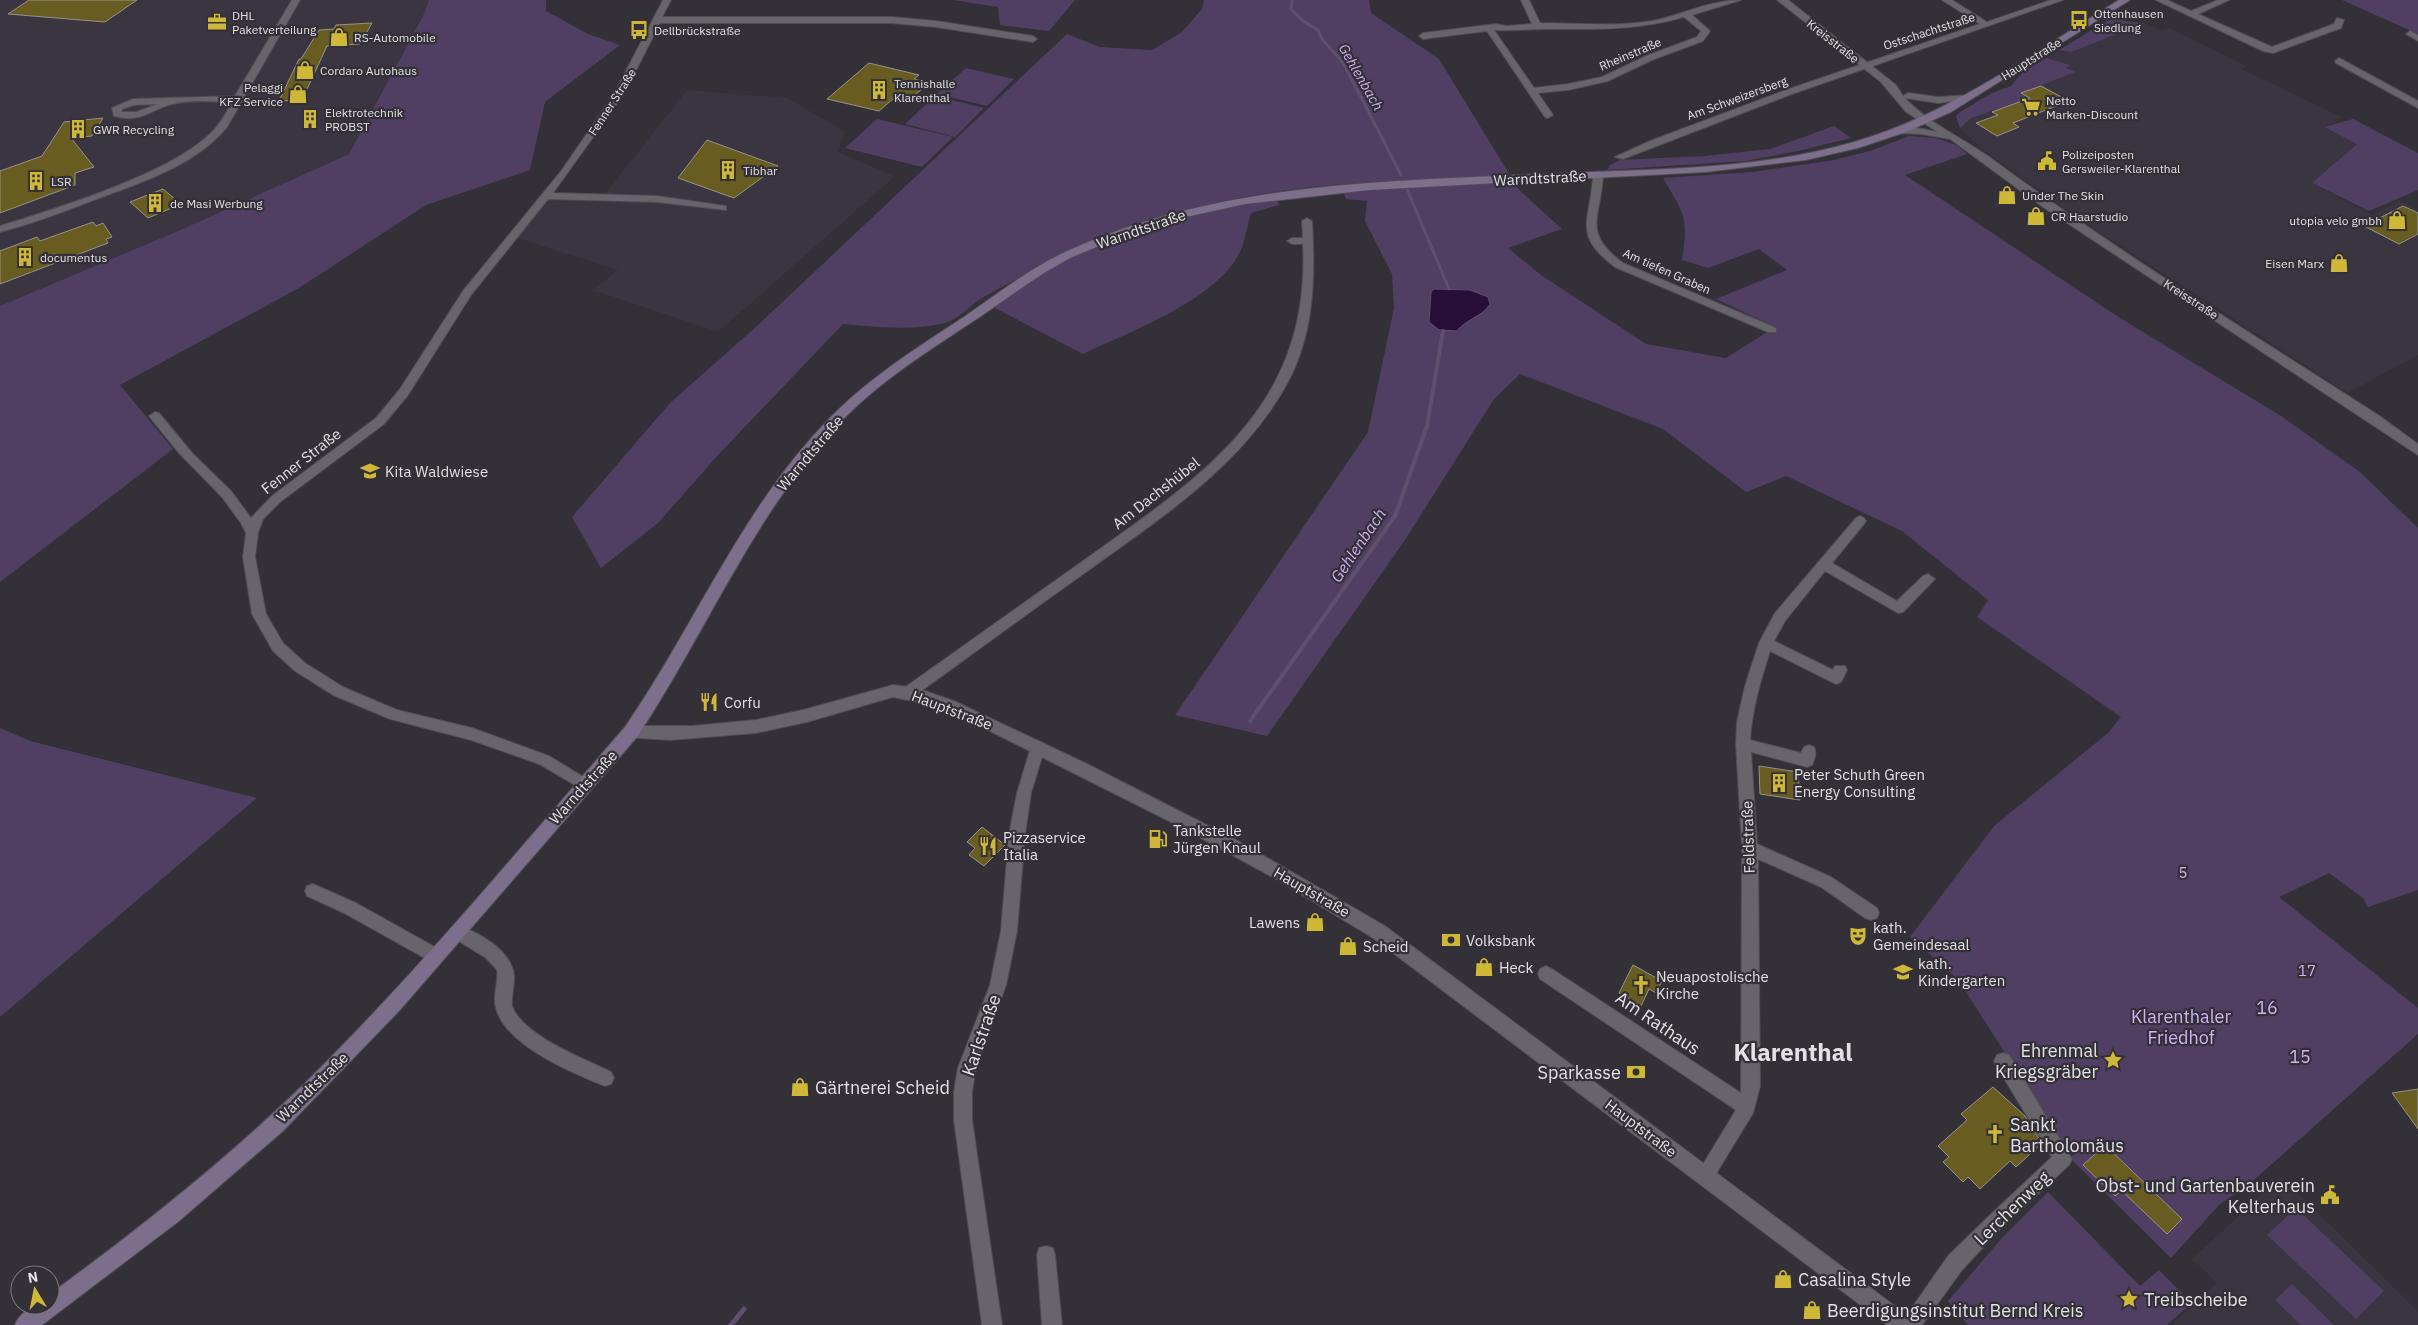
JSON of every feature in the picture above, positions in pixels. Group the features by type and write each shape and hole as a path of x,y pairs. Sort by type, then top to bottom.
{"main road":[{"name":"Hauptstraße","path":"1931,118 1967,98 2125,0"},
{"name":"Warndtstraße","path":"25,1325 172,1214 308,1094 360,1041 458,932 631,732 666,679 705,607 773,496 837,417 901,363 1042,268 1069,254 1156,221 1235,201 1325,189 1748,165 1849,146 1899,131 1931,118"}],"street":[{"path":"0,229 59,211 155,173 184,159 207,143 222,127 296,0"},
{"name":"Fenner Straße","path":"585,785 544,760 472,734 395,715 346,695 300,667 278,647 259,614 249,557 252,533 258,517 276,499 380,420 404,392 467,293 565,172 627,82 667,0"},
{"path":"1526,0 1537,26"},
{"name":"Rheinstraße","path":"1423,36 1489,28 1630,26 1737,0"},
{"name":"Kreisstraße","path":"1782,0 1864,66 1908,96 1931,118 1964,144 2047,205 2373,418 2418,450"},
{"path":"1946,0 1987,25"},
{"name":"Ostschachtstraße","path":"1864,66 2059,0"},
{"path":"2160,0 2259,47 2273,50 2338,26 2340,20"},
{"path":"2191,14 2226,0"},
{"name":"Rheinstraße","path":"1532,91 1568,87 1605,79 1649,58 1700,39 1706,30 1685,14"},
{"path":"657,20 891,20 946,25 1033,39"},
{"path":"1489,28 1548,114"},
{"path":"2339,61 2418,105"},
{"name":"Am Schweizersberg","path":"1620,157 1653,143 1864,66"},
{"name":"Kreisstraße","path":"1885,81 1910,110 1931,118"},
{"name":"Kreisstraße","path":"1908,96 1938,100 1967,98"},
{"path":"169,102 239,99"},
{"name":"Kreisstraße","path":"1899,131 1932,133 1964,144"},
{"name":"Am tiefen Graben","path":"1598,175 1598,185 1590,226 1595,246 1606,256 1619,265 1772,330"},
{"path":"545,196 667,199 722,208"},
{"name":"Am Dachshübel","path":"909,692 1130,535 1184,495 1222,461 1273,399 1290,368 1303,326 1309,296 1307,221"},
{"path":"1292,241 1309,241"},
{"path":"154,416 192,460 239,508 246,518 252,533"},
{"name":"Feldstraße","path":"1705,1176 1747,1107 1751,1086 1750,848 1743,744 1744,722 1752,686 1766,643 1780,616 1860,521"},
{"path":"1823,564 1898,608 1928,578"},
{"path":"1766,643 1836,678 1840,670"},
{"name":"Hauptstraße","path":"631,732 662,735 794,719 894,691 909,692 948,706 1038,747 1226,844 1318,894 1379,932 1904,1325"},
{"path":"1743,744 1806,761 1809,752"},
{"name":"Karlstraße","path":"992,1325 963,1120 963,1091 967,1068 998,985 1009,931 1017,834 1024,793 1038,747"},
{"path":"1750,848 1826,882 1871,913"},
{"path":"313,891 367,916 436,956"},
{"path":"458,932 499,959 505,968 506,978 502,1005 515,1025 525,1035 605,1078"},
{"name":"Am Rathaus","path":"1546,974 1747,1107"},
{"name":"Lerchenweg","path":"1910,1325 1955,1264 1994,1223 2063,1159 2063,1154 2003,1061"},
{"path":"1046,1255 1052,1325"}],"shaded area":[{"path":"0,0 429,0 423,16 349,154 185,228 0,306"},
{"path":"2112,18 2145,23 2161,30 2169,28 2247,66 2241,69 2342,117 2325,128 2357,143 2313,184 2372,215 2399,201 2418,210 2418,355 2348,393 2081,220 1981,148 1960,128 1956,116 1960,112 1992,93 2011,86 2025,71"},
{"path":"687,90 787,98 845,131 838,152 895,176 718,332 593,290 618,270 517,238 554,193 605,194"},
{"path":"1434,289 1470,290 1488,297 1490,304 1483,312 1457,331 1439,330 1429,322 1431,292"},
{"path":"2281,1177 2418,1311 2418,1325 2171,1325 2217,1283 2192,1259"}],"green space":[{"path":"429,0 546,0 546,11 588,34 620,45 545,102 530,170 426,205 299,288 120,385 173,449 0,582 0,306 185,228 349,154 423,16"},
{"path":"953,0 1075,0 1049,31 1000,25 998,7"},
{"path":"1204,0 1369,0 1371,13 1439,59 1519,190 1562,229 1508,248 1541,275 1646,344 1726,358 1775,327 1716,299 1787,270 1759,249 1708,268 1682,260 1685,234 1683,216 1663,178 1752,172 1834,160 1870,151 1909,136 1936,138 1956,145 1967,154 1905,175 2120,318 2281,416 2360,472 2418,528 2418,890 2368,907 2363,898 2329,873 2279,897 2418,1008 2418,1034 2255,1179 2219,1205 2171,1258 2070,1158 2075,1153 2061,1140 1966,992 1953,975 1910,937 1994,826 2108,733 2121,717 1977,617 1988,600 1902,531 1786,476 1746,492 1663,429 1520,374 1494,399 1405,540 1267,736 1175,715 1368,432 1394,308 1392,274 1365,221 1367,201 1346,199 1340,184 1224,201 1139,224 1094,241 1045,264 982,298 955,319 945,323 906,328 843,324 719,454 658,523 601,568 572,517 670,403 757,326 1067,34 1100,47 1152,50 1182,32 1202,9"},
{"path":"2342,0 2418,0 2418,34"},
{"path":"2112,18 2145,23 2071,52 2059,50"},
{"path":"2046,58 2070,65 2066,68 2075,72 2022,93 2030,98 1971,118 1960,128 1956,116 1960,112 1992,93 2011,86 2021,74"},
{"path":"966,68 1014,79 987,106 937,94"},
{"path":"935,96 984,108 955,137 905,124"},
{"path":"877,119 953,137 922,167 845,148"},
{"path":"2353,119 2418,153 2418,190 2369,211 2312,183 2357,144 2324,127"},
{"path":"1834,126 1851,138 1745,161 1607,170 1610,165 1620,160 1704,156 1770,149"},
{"path":"1276,197 1279,205 1251,213 1239,254 1227,271 1211,286 1169,313 1083,354 989,305 1061,262 1121,236 1172,221"},
{"path":"0,728 30,741 257,798 0,1017"},
{"path":"2048,1192 2140,1286 2159,1270 2192,1303 2167,1325 1968,1325 1948,1301 2002,1238"},
{"path":"2296,1208 2384,1291 2356,1319 2267,1235"},
{"path":"2292,1284 2334,1325 2301,1325 2275,1300"}],"building":[{"path":"29,0 137,0 105,22 8,14"},
{"path":"372,23 360,44 327,46 302,100 279,101 299,59 301,59 319,30 334,29 336,25"},
{"name":"Tennishalle Klarenthal","path":"869,63 919,75 914,79 929,83 908,101 894,98 879,111 827,99"},
{"name":"Netto Marken-Discount","path":"2041,86 2069,101 2013,123 2019,127 1997,136 1976,123 1998,115 1992,112 2030,98 2021,93"},
{"name":"LSR","path":"103,118 92,136 71,138 94,167 75,173 75,185 0,213 0,171 42,156 64,122"},
{"name":"Tibhar","path":"707,140 778,166 734,198 678,178"},
{"name":"de Masi Werbung","path":"163,189 181,204 148,218 130,202"},
{"name":"utopia velo gmbh","path":"2403,206 2418,213 2418,234 2399,244 2364,226"},
{"path":"93,222 96,226 103,223 112,237 106,239 108,243 0,284 0,251 37,237 40,241"},
{"name":"Peter Schuth Green Energy Consulting","path":"1759,766 1798,772 1800,800 1760,794"},
{"name":"Pizzaservice Italia","path":"982,827 1005,845 984,866 969,855 975,848 967,842"},
{"name":"Neuapostolische Kirche","path":"1633,965 1662,981 1656,993 1649,989 1641,1006 1619,993"},
{"name":"Sankt Bartholomäus","path":"1993,1087 2025,1116 2042,1143 2016,1167 2010,1161 1980,1189 1968,1177 1963,1182 1943,1162 1949,1157 1938,1146 1967,1120 1961,1114"},
{"path":"2418,1089 2418,1129 2392,1093"},
{"path":"2105,1145 2182,1219 2167,1234 2122,1191 2115,1196 2083,1165"}],"waterway":[{"name":"Gehlenbach","path":"1292,0 1291,9 1303,21 1318,30 1322,39 1344,64 1401,175"},
{"name":"Gehlenbach","path":"1407,189 1449,289"},
{"name":"Gehlenbach","path":"1250,721 1395,516 1427,426 1443,331"},
{"name":"Gehlenbach","path":"731,1325 744,1309"}],"place":[{"name":"Ottenhausen Siedlung","path":"2079,20"},
{"name":"DHL Paketverteilung","path":"217,22"},
{"name":"Dellbrückstraße","path":"639,30"},
{"name":"RS-Automobile","path":"339,37"},
{"name":"Cordaro Autohaus","path":"305,70"},
{"name":"Tennishalle Klarenthal","path":"879,90"},
{"name":"Pelaggi KFZ Service","path":"298,94"},
{"name":"Netto Marken-Discount","path":"2031,107"},
{"name":"Elektrotechnik PROBST","path":"310,119"},
{"name":"GWR Recycling","path":"78,129"},
{"name":"Polizeiposten Gersweiler-Klarenthal","path":"2047,161"},
{"name":"Tibhar","path":"728,170"},
{"name":"LSR","path":"36,181"},
{"name":"Under The Skin","path":"2007,195"},
{"name":"de Masi Werbung","path":"155,203"},
{"name":"CR Haarstudio","path":"2036,216"},
{"name":"utopia velo gmbh","path":"2397,220"},
{"name":"documentus","path":"25,257"},
{"name":"Eisen Marx","path":"2339,263"},
{"name":"Kita Waldwiese","path":"370,471"},
{"name":"Corfu","path":"709,702"},
{"name":"Peter Schuth Green Energy Consulting","path":"1779,783"},
{"name":"Tankstelle Jürgen Knaul","path":"1158,839"},
{"name":"Pizzaservice Italia","path":"988,846"},
{"name":"Lawens","path":"1315,922"},
{"name":"kath. Gemeindesaal","path":"1858,936"},
{"name":"Volksbank","path":"1451,940"},
{"name":"Scheid","path":"1348,946"},
{"name":"Heck","path":"1484,967"},
{"name":"kath. Kindergarten","path":"1903,972"},
{"name":"Neuapostolische Kirche","path":"1641,985"},
{"name":"Ehrenmal Kriegsgräber","path":"2113,1060"},
{"name":"Sparkasse","path":"1636,1072"},
{"name":"Gärtnerei Scheid","path":"800,1087"},
{"name":"Sankt Bartholomäus","path":"1995,1134"},
{"name":"Obst- und Gartenbauverein Kelterhaus","path":"2330,1195"},
{"name":"Casalina Style","path":"1783,1279"},
{"name":"Treibscheibe","path":"2129,1299"},
{"name":"Beerdigungsinstitut Bernd Kreis","path":"1812,1310"}],"district":[{"name":"Klarenthal","path":"1793,1052"}],"park label":[{"name":"5","path":"2183,872"},
{"name":"17","path":"2307,970"},
{"name":"16","path":"2267,1007"},
{"name":"Klarenthaler Friedhof","path":"2181,1026"},
{"name":"15","path":"2300,1056"}]}
